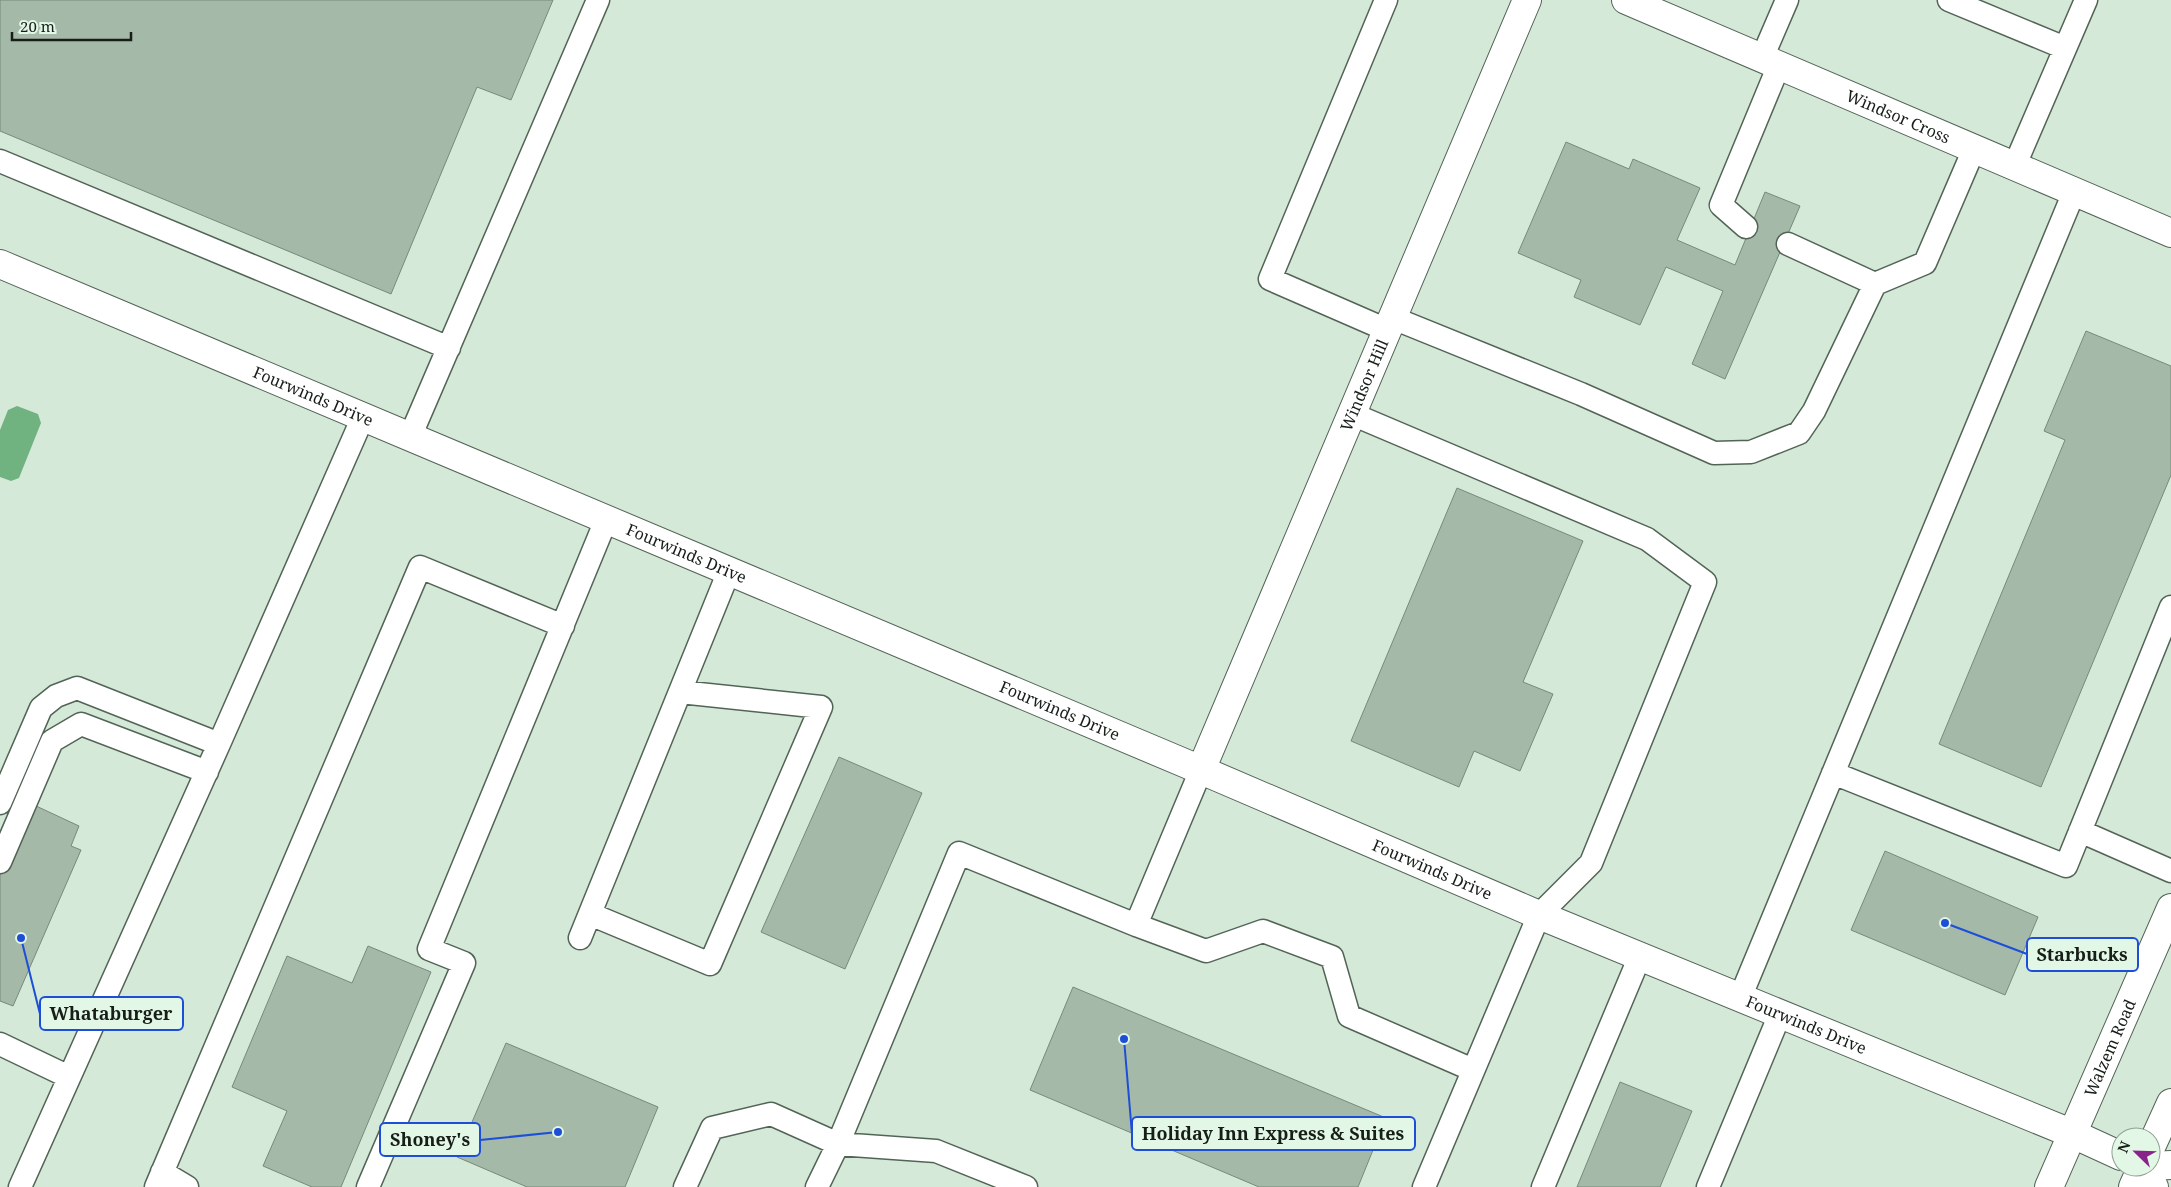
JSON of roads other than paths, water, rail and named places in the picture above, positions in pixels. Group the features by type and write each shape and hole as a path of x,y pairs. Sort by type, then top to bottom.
{"street":[{"name":"Windsor Hill","path":"1201,770 1527,0"},
{"name":"Windsor Cross","path":"1626,0 2171,233"},
{"name":"Fourwinds Drive","path":"0,264 1201,770 1539,915 2073,1134 2111,1151"},
{"name":"Walzem Road","path":"2049,1187 2171,908"},
{"path":"2160,1127 2171,1103"}],"lane":[{"path":"410,437 598,0"},
{"path":"1386,0 1270,279 1581,394 1714,453 1751,452 1799,433 1814,411 1875,284 1925,263 1974,149"},
{"path":"1746,227 1721,205 1770,62 1787,0"},
{"path":"1949,0 2065,48"},
{"path":"2014,166 2086,0"},
{"path":"0,161 449,348"},
{"path":"1740,998 2074,192"},
{"path":"1788,244 1875,284"},
{"path":"1352,414 1647,539 1706,582 1591,862 1539,915 1424,1187"},
{"path":"20,1187 220,744 363,417"},
{"path":"368,1187 464,963 429,949 606,520"},
{"path":"187,1187 159,1179 420,567 563,626"},
{"path":"580,938 729,571"},
{"path":"1833,773 2066,866 2171,607"},
{"path":"0,803 41,708 56,696 77,688 220,744"},
{"path":"590,914 710,964 821,708 680,692"},
{"path":"0,862 52,741 81,724 207,772"},
{"path":"1136,924 1201,770"},
{"path":"2080,831 2171,870"},
{"path":"817,1187 838,1144 959,853 1206,951 1263,930 1332,957 1349,1016 1473,1070"},
{"path":"1543,1187 1640,956"},
{"path":"1708,1187 1780,1014"},
{"path":"0,1044 69,1077"},
{"path":"685,1187 712,1128 771,1114 838,1144 936,1151 1026,1187"}],"place":[{"name":"Starbucks","path":"1945,923"},
{"name":"Whataburger","path":"21,938"},
{"name":"Holiday Inn Express & Suites","path":"1124,1039"},
{"name":"Shoney's","path":"558,1132"}]}
